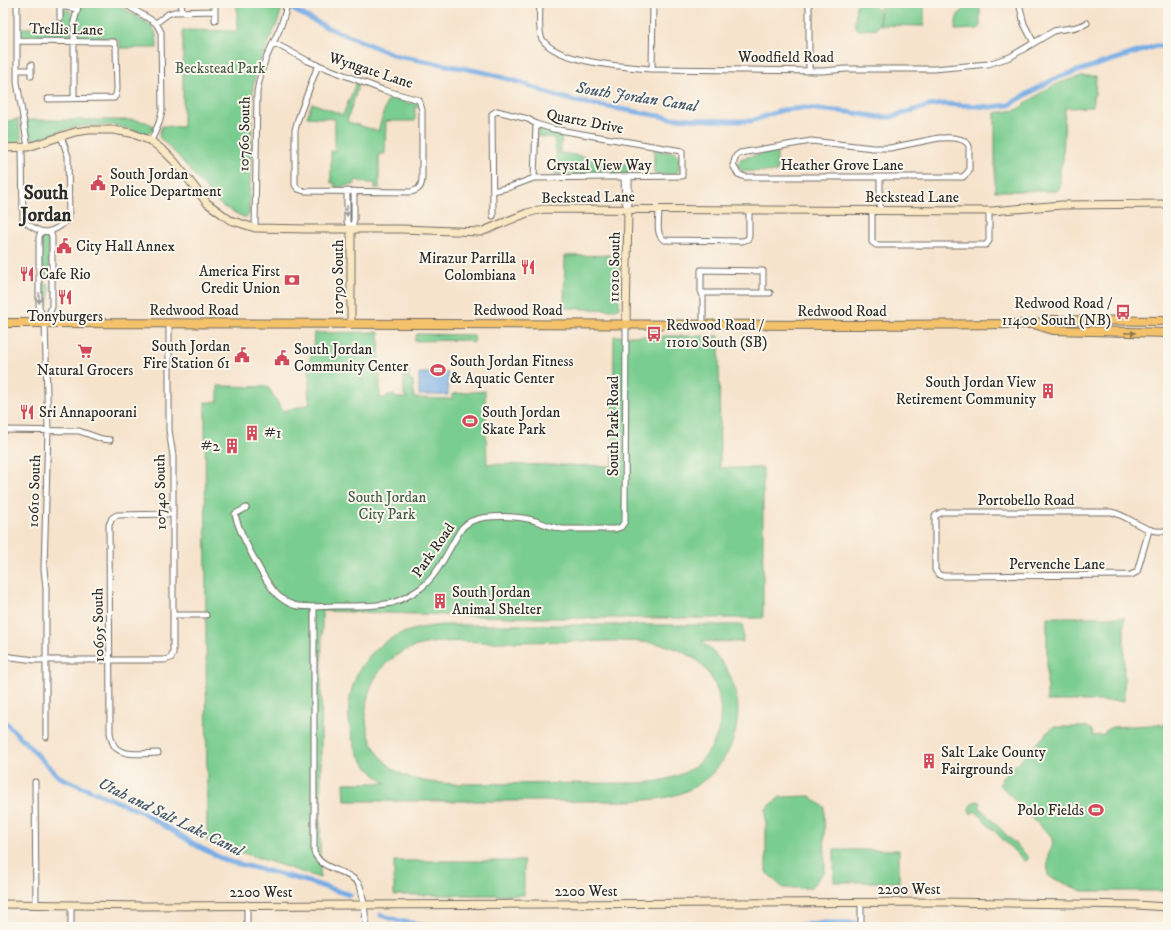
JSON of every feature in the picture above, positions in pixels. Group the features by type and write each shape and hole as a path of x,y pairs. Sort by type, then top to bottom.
{"main road":[{"name":"Redwood Road","path":"3,323 1033,324 1052,320 1168,321"},
{"name":"Redwood Road","path":"1033,324 1053,330 1168,333"}],"street":[{"path":"17,3 18,89 25,147 23,220 35,230 46,233 56,229 69,218 68,156 61,136"},
{"path":"48,99 74,98 73,42 79,3"},
{"path":"181,3 182,11"},
{"path":"215,3 215,20"},
{"name":"10760 South","path":"255,228 257,92 261,71 283,22 287,3"},
{"name":"Woodfield Road","path":"540,3 541,38 553,49 574,58 613,65 652,69 823,71 846,69 934,69 977,65 1000,61 1010,57 1054,31 1077,28 1087,22"},
{"path":"652,69 653,3"},
{"path":"809,3 809,70"},
{"path":"1019,3 1024,24 1034,43"},
{"path":"60,18 60,4 77,9"},
{"path":"124,4 156,23 161,32 162,111 159,123 151,141"},
{"path":"156,23 168,14 174,12 215,11"},
{"name":"Trellis Lane","path":"17,41 114,42 116,47 116,95 114,98 74,98"},
{"name":"Wyngate Lane","path":"274,44 318,65 383,90 415,97 419,100 422,110 422,186 411,192 354,191"},
{"path":"318,65 295,130 296,185 298,189 304,191 354,191"},
{"path":"17,70 31,70"},
{"name":"Quartz Drive","path":"493,216 492,114 497,111 528,118 536,124 553,129 682,151"},
{"path":"534,178 536,124"},
{"name":"Beckstead Lane","path":"3,148 25,147 61,136 88,130 113,130 131,133 151,141 174,161 203,198 212,207 230,220 255,228 351,230 415,229 481,232 527,213 543,209 990,210 1062,205 1168,204"},
{"name":"Heather Grove Lane","path":"939,138 961,139 968,143 969,171 963,177 880,177 745,177 738,174 734,170 734,161 737,155 811,141 873,148 890,148 939,138"},
{"name":"Crystal View Way","path":"493,191 534,178 682,176 682,151"},
{"name":"11010 South","path":"626,324 629,202 627,177"},
{"path":"880,177 880,210"},
{"name":"10790 South","path":"347,191 347,222 351,230"},
{"name":"10790 South","path":"351,324 351,230 354,220 354,191"},
{"path":"659,210 658,235 661,239 742,241 748,239 749,236 749,210"},
{"path":"872,210 872,242 876,245 986,244 989,241 990,210"},
{"path":"45,323 52,307 52,237 50,231"},
{"path":"41,232 39,237 39,307 45,323"},
{"path":"703,324 701,270 763,271 763,293"},
{"path":"702,293 770,293"},
{"name":"10610 South","path":"45,323 48,430 44,569 46,588 46,737"},
{"name":"10740 South","path":"111,660 164,660 171,658 173,653 173,456 169,430 169,324"},
{"name":"South Park Road","path":"621,527 625,521 626,324"},
{"path":"3,430 79,431 102,439 110,440"},
{"name":"Park Road","path":"246,508 235,514 251,552 273,590 279,597 298,606 375,605 392,602 409,596 431,579 462,528 468,523 479,518 520,518 559,528 615,529 621,527"},
{"name":"Portobello Road","path":"935,570 935,516 942,512 1111,512 1126,517 1149,530 1168,531"},
{"name":"10695 South","path":"158,753 127,753 121,751 116,748 112,742 110,733 111,660 109,525 112,518 117,515 173,514"},
{"name":"Pervenche Lane","path":"935,570 938,574 943,576 1131,575 1137,572 1149,530"},
{"path":"314,606 314,852 316,858 322,863 358,883 362,890 366,912 366,927"},
{"path":"173,615 206,615"},
{"path":"3,656 35,660 111,660"},
{"path":"35,782 36,905"},
{"path":"861,902 861,927"},
{"name":"2200 West","path":"3,904 145,906 247,904 861,902 1136,905 1168,907"},
{"path":"247,904 247,927"},
{"path":"71,905 71,927"}],"green space":[{"path":"82,3 114,3 151,25 156,33 157,48 120,48 120,42 115,38 79,38 76,26 77,16"},
{"name":"Beckstead Park","path":"237,3 269,3 282,7 278,21 257,69 253,86 249,215 247,217 243,217 222,206 180,158 160,138 159,135 162,126 183,127 183,30 237,31"},
{"path":"859,3 870,4 878,9 880,19 877,29 859,30 855,27 856,5"},
{"path":"881,3 924,3 924,26 880,25"},
{"path":"980,5 980,27 978,29 955,30 957,18 964,8"},
{"path":"64,9 72,13 73,21 69,37 67,39 26,39 20,37 19,28 62,28"},
{"path":"1082,76 1096,76 1093,107 1065,108 1063,161 1060,169 1060,187 1057,191 995,191 995,113 1017,110 1042,92 1059,83"},
{"path":"356,83 359,84 347,121 348,122 378,131 388,98 412,104 413,100 417,102 419,106 415,107 415,121 386,121 385,154 379,154 379,188 375,188 375,183 367,183 356,180 354,185 335,188 335,183 331,183 331,151 335,151 335,119 307,117 312,103 343,115"},
{"path":"18,119 21,141 17,144 3,143 3,122"},
{"path":"26,120 134,120 146,122 154,126 151,132 145,134 111,125 84,126 71,128 35,140 30,137"},
{"path":"539,129 562,134 560,151 556,151 554,138 537,136"},
{"path":"654,150 677,153 679,157 679,168 675,174 654,174"},
{"path":"777,151 777,172 741,171 737,164 742,158"},
{"path":"556,152 633,165 632,174 555,174"},
{"path":"45,234 49,239 49,273 48,277 45,278 41,273 41,238"},
{"path":"618,255 620,257 619,307 615,310 564,308 565,256"},
{"path":"43,284 48,284 50,290 50,297 45,308 42,303 41,296"},
{"name":"South Jordan City Park","path":"379,332 380,398 386,398 387,395 394,395 395,398 408,398 404,395 404,371 409,371 408,381 413,381 414,398 452,399 452,394 485,391 487,464 613,466 614,336 719,336 720,468 763,468 763,618 541,618 322,611 320,878 207,841 205,402 218,402 218,386 268,387 283,411 310,404 308,391 309,363 313,347 314,333"},
{"path":"417,334 473,335 475,340 473,343 467,340 414,341"},
{"path":"1047,617 1124,617 1124,701 1047,701"},
{"path":"442,625 743,625 743,642 701,641 721,661 730,676 736,692 738,709 737,726 732,742 725,757 715,770 703,781 688,790 673,796 657,799 625,801 345,801 344,783 386,783 367,767 362,760 350,729 350,695 355,679 363,664 373,651 393,637 421,628","holes":["633,641 665,645 687,654 701,664 712,678 718,693 720,710 719,727 714,743 704,757 691,769 672,778 639,783 456,784 433,782 409,777 395,770 380,756 371,739 366,721 367,702 372,685 382,669 396,656 414,647 423,644 453,642"]},
{"name":"Polo Fields","path":"1168,724 1168,891 1082,891 1048,876 1048,856 1052,846 1051,837 999,784 1002,781 1001,779 1053,727 1087,727 1092,730 1093,736 1104,735 1106,730 1112,727"},
{"path":"810,796 824,807 825,871 810,888 783,888 766,872 766,809 780,797"},
{"path":"978,801 981,803 979,807 1029,858 1025,862 975,811 971,814 969,809 970,806"},
{"path":"834,850 899,850 899,882 834,882"},
{"path":"394,861 524,861 524,895 394,895"}],"water":[{"path":"419,373 448,373 448,395 419,395"}],"waterway":[{"name":"South Jordan Canal","path":"292,9 326,27 397,56 483,72 522,83 553,95 575,101 671,118 728,121 751,121 783,110 804,108 879,117 891,117 928,106 944,104 991,107 1009,105 1059,77 1156,46 1168,46"},
{"name":"Utah and Salt Lake Canal","path":"3,720 59,777 142,812 201,848 227,861 303,880 350,895"},
{"name":"Utah and Salt Lake Canal","path":"381,915 396,920 431,927"},
{"name":"Utah and Salt Lake Canal","path":"781,927 823,923 855,923"},
{"name":"Utah and Salt Lake Canal","path":"868,924 886,927"}],"place":[{"name":"South Jordan Police Department","path":"98,183"},
{"name":"City Hall Annex","path":"64,246"},
{"name":"Mirazur Parrilla Colombiana","path":"528,267"},
{"name":"Cafe Rio","path":"27,274"},
{"name":"America First Credit Union","path":"292,280"},
{"name":"Tonyburgers","path":"65,297"},
{"name":"Redwood Road / 11400 South (NB)","path":"1123,312"},
{"name":"Redwood Road / 11010 South (SB)","path":"654,334"},
{"name":"Natural Grocers","path":"85,351"},
{"name":"South Jordan Fire Station 61","path":"242,355"},
{"name":"South Jordan Community Center","path":"282,358"},
{"name":"South Jordan Fitness & Aquatic Center","path":"438,370"},
{"name":"South Jordan View Retirement Community","path":"1048,391"},
{"name":"Sri Annapoorani","path":"27,412"},
{"name":"South Jordan Skate Park","path":"470,421"},
{"name":"#1","path":"252,433"},
{"name":"#2","path":"232,446"},
{"name":"South Jordan Animal Shelter","path":"440,601"},
{"name":"Salt Lake County Fairgrounds","path":"929,761"},
{"name":"Polo Fields","path":"1096,810"}],"district":[{"name":"South Jordan","path":"46,203"}]}
